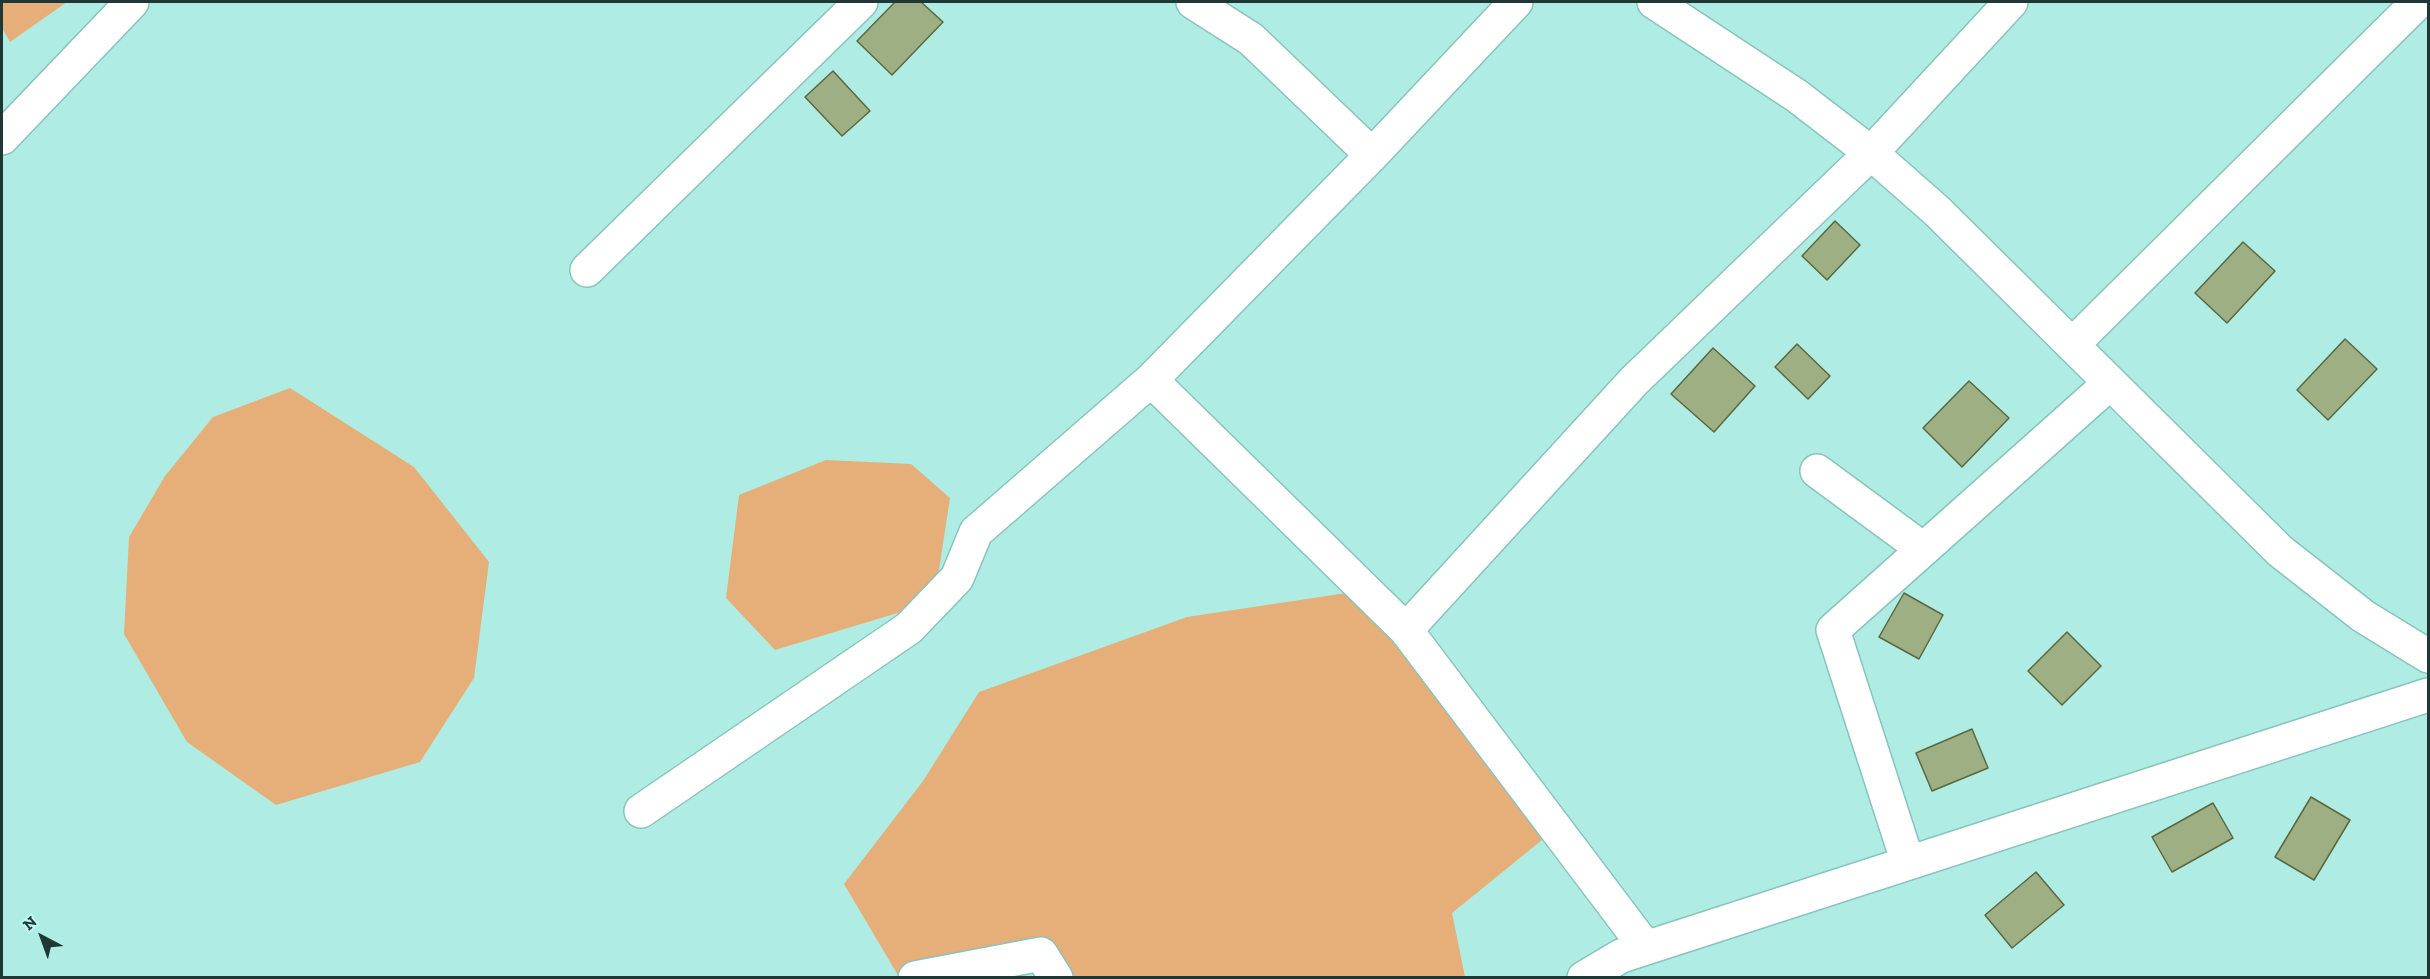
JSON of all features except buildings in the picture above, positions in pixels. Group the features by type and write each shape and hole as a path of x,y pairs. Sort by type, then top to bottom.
{"street":[{"path":"2,138 132,2"},
{"path":"587,270 861,2"},
{"path":"1193,2 1251,39 1372,155"},
{"path":"641,812 909,628 957,578 976,532 1151,380 1372,155 1516,2"},
{"path":"1654,2 1797,96 1871,153 1937,211 2280,551 2363,616 2428,656"},
{"path":"1406,630 1634,381 1871,153 2011,2"},
{"path":"2072,345 2418,2"},
{"path":"1151,380 1406,630 1636,961"},
{"path":"1908,863 1833,630 2110,383"},
{"path":"1816,471 1923,549"},
{"path":"1584,978 1908,863 2428,694"},
{"path":"915,978 1041,954 1056,978"}],"shaded area":[{"path":"2,2 67,2 10,42 2,28"},
{"path":"290,388 414,467 489,562 474,678 420,762 276,805 187,742 124,634 129,537 165,476 213,417"},
{"path":"826,460 911,464 950,498 934,602 775,650 726,598 739,495"},
{"path":"1366,590 1477,725 1542,840 1452,913 1465,977 1056,977 1041,954 915,977 899,977 844,884 923,781 979,692 1187,617"}]}
